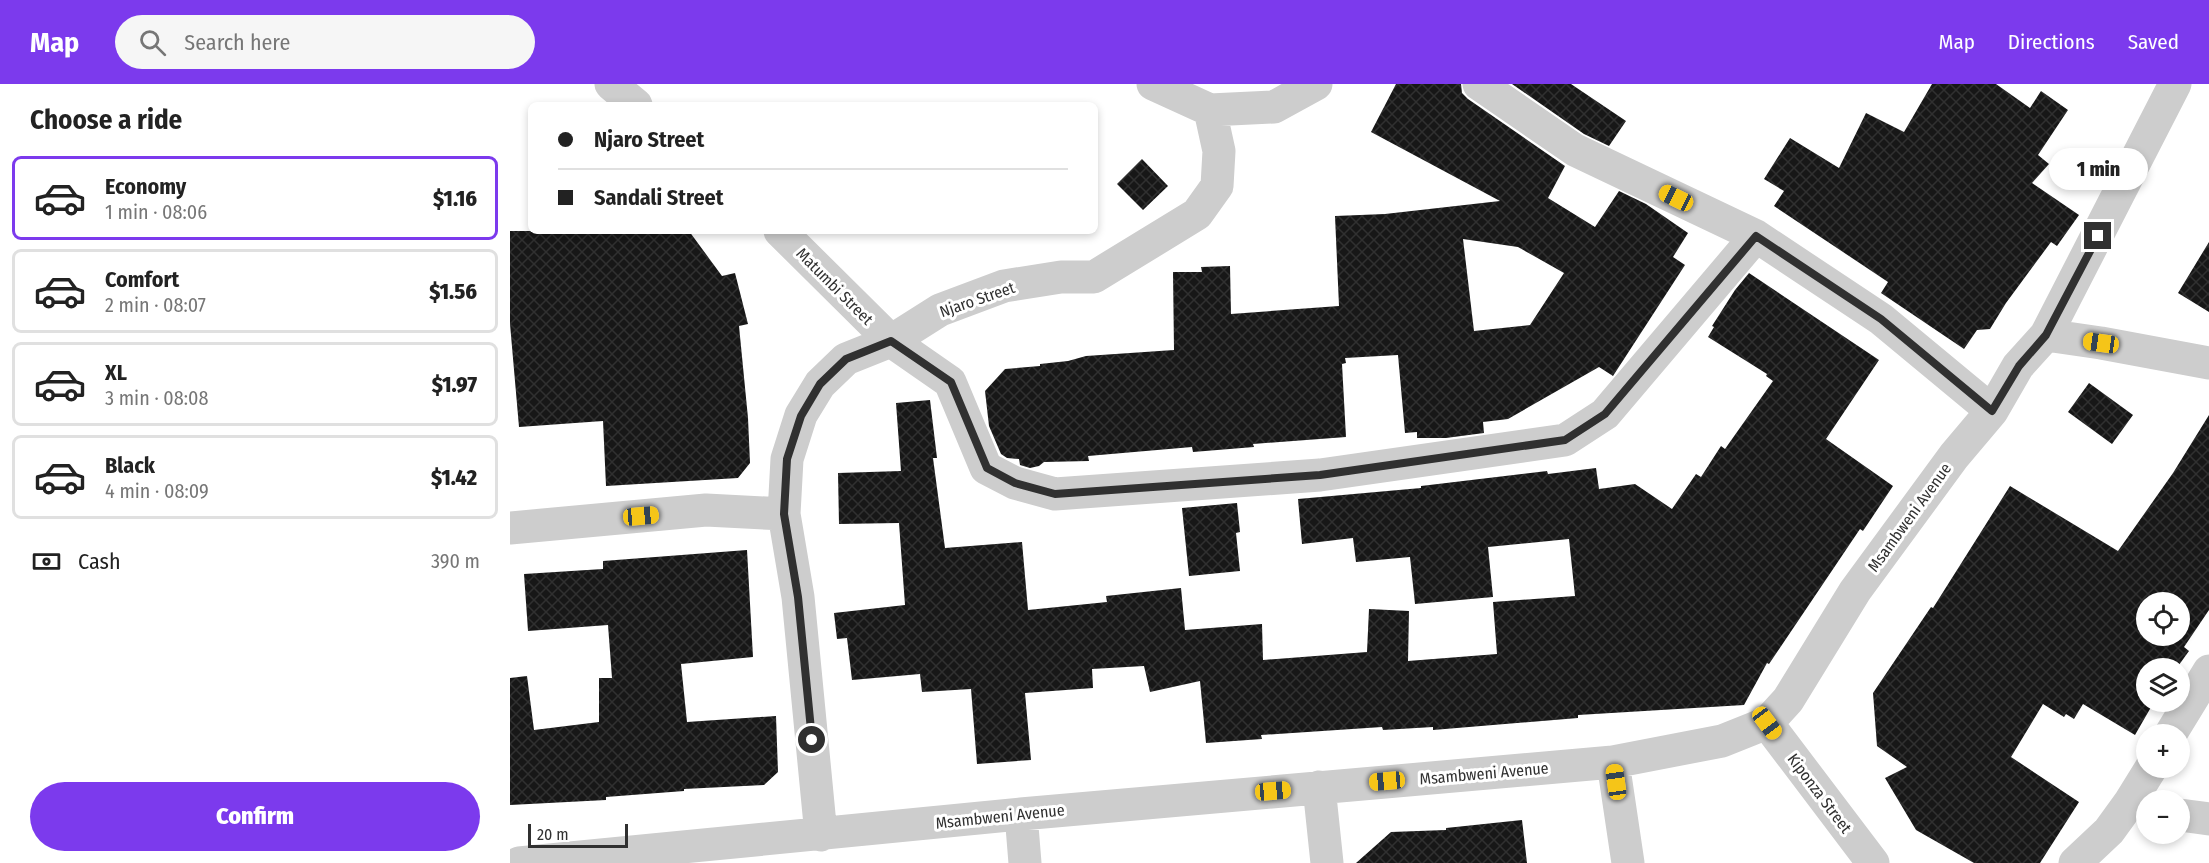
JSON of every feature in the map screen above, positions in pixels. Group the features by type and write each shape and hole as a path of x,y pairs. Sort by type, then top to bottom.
{"street":[{"path":"611,84 632,102"},
{"path":"1153,84 1210,110 1274,107 1317,84"},
{"path":"1479,84 1575,150 1756,236 1881,319 1992,411"},
{"name":"Msambweni Avenue","path":"519,863 573,860 1021,814 1613,762 1722,741 1767,723 1788,700 1855,591 1954,456 1992,411 2019,366 2046,335 2175,84"},
{"name":"Njaro Street","path":"821,835 798,597 784,514 787,459 801,416 820,384 846,359 891,341 940,310 1004,286 1061,277 1094,277 1197,214 1217,186 1219,151 1210,110"},
{"name":"Matumbi Street","path":"783,234 891,341 951,382 987,468 1015,483 1055,494 1320,475 1565,440 1605,414 1756,236"},
{"path":"2046,335 2209,363"},
{"path":"510,528 706,510 784,514"},
{"path":"2177,724 2209,671"},
{"name":"Kiponza Street","path":"1767,723 1873,863"},
{"path":"1613,762 1628,863"},
{"path":"2075,863 2109,831 2145,778"},
{"path":"1319,787 1327,863"},
{"path":"1021,814 1025,863"},
{"path":"2190,816 2209,819"},
{"path":"2109,831 2136,824"}],"building":[{"path":"1396,84 1461,84 1462,93 1468,99 1565,166 1548,198 1595,227 1619,191 1646,204 1688,233 1673,257 1685,265 1613,376 1599,367 1508,419 1483,422 1484,433 1446,438 1417,438 1417,432 1405,433 1398,355 1345,358 1346,363 1342,364 1346,437 1253,444 1254,447 1193,452 1192,447 1088,456 1089,461 1044,462 1030,468 1020,465 1019,459 1007,458 1001,454 989,426 985,391 1005,369 1040,366 1040,364 1068,361 1086,356 1174,350 1173,272 1202,272 1201,267 1230,266 1231,314 1339,306 1335,216 1385,214 1500,201 1371,132","holes":["1463,239 1518,247 1564,273 1530,325 1474,331"]},
{"path":"1512,84 1571,84 1626,121 1609,146 1584,134"},
{"path":"1932,84 1996,84 2030,108 2041,91 2068,110 2038,155 2049,164 2032,183 2079,215 2057,246 2051,242 2006,303 1990,329 1977,330 1964,349 1881,293 1888,282 1774,206 1784,191 1764,179 1790,138 1839,168 1866,113 1904,132"},
{"path":"1142,159 1168,186 1143,210 1117,184"},
{"path":"510,231 528,231 528,234 691,234 722,276 735,273 748,324 739,326 750,463 738,478 606,486 603,421 519,427 510,324"},
{"path":"2209,242 2209,312 2178,293"},
{"path":"1749,273 1879,360 1826,439 1893,486 1863,531 1860,529 1769,664 1767,663 1744,705 1578,715 1578,718 1433,730 1433,727 1383,730 1382,727 1261,735 1262,739 1206,743 1200,681 1150,692 1144,666 1092,669 1093,688 1025,693 1031,760 977,764 971,689 922,692 920,674 852,680 847,638 837,639 834,613 905,605 899,523 839,524 838,473 901,471 896,403 930,400 937,458 933,458 945,548 1022,542 1028,610 1107,602 1106,596 1181,588 1185,630 1262,624 1263,660 1367,652 1369,609 1409,611 1408,661 1497,654 1493,602 1575,596 1569,539 1488,547 1493,597 1415,604 1410,557 1356,562 1353,538 1302,544 1298,499 1421,488 1421,486 1547,471 1548,474 1596,468 1599,489 1635,484 1672,509 1696,474 1701,477 1721,446 1725,449 1773,381 1766,376 1767,374 1708,337 1714,327 1712,326 1735,290"},
{"path":"2089,383 2133,415 2112,444 2068,412"},
{"path":"2209,415 2209,610 2190,638 2190,592 2136,592 2136,646 2185,646 2189,651 2184,658 2136,658 2136,712 2148,712 2141,724 2136,724 2135,735 2083,704 2074,719 2066,714 2064,717 2043,704 2011,757 2079,802 2040,863 1974,863 1916,830 1885,778 1907,767 1877,746 1873,693 1931,607 1933,608 2010,486 2118,551 2173,473"},
{"path":"1237,503 1240,532 1236,533 1240,571 1189,576 1182,508"},
{"path":"747,550 753,657 681,664 687,722 776,716 778,772 764,785 684,789 684,791 606,797 606,800 510,805 510,678 527,676 534,730 599,722 599,678 612,678 608,625 528,631 524,574 603,569 603,561"},
{"path":"1522,820 1527,863 1356,863 1391,832 1446,830 1446,828"}],"route":[{"path":"812,740 798,597 784,514 787,459 801,416 820,384 846,359 891,341 951,382 974,442 987,468 1015,483 1055,494 1320,475 1565,440 1605,414 1756,236 1881,319 1992,411 2019,366 2046,335 2098,236"}]}
